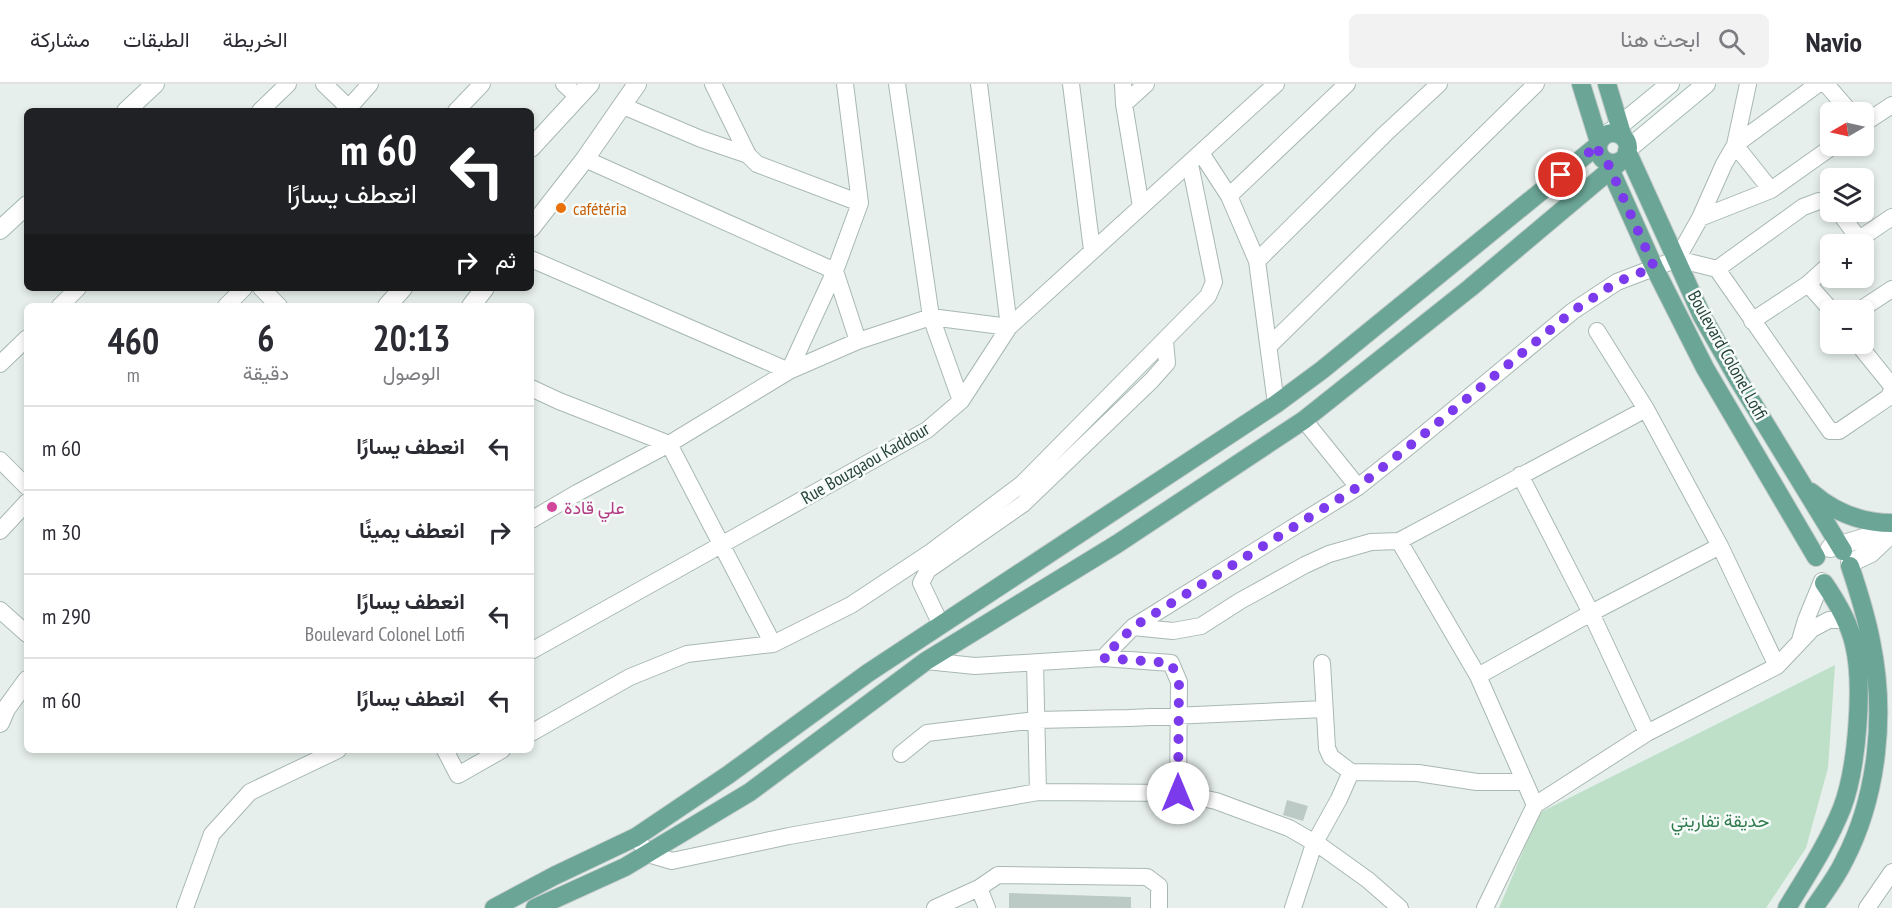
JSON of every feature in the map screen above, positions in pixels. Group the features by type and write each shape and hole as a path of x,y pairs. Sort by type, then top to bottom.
{"main road":[{"path":"1581,84 1614,147"},
{"path":"1607,84 1614,147"},
{"path":"494,908 636,837 728,775 868,673 1276,404 1614,147"},
{"path":"542,906 626,867 750,792 926,661 1118,544 1304,420 1470,288 1614,147"},
{"name":"Boulevard Colonel Lotfi","path":"1614,147 1677,259 1702,316 1739,381 1805,487 1838,555 1869,630 1876,668 1878,712 1876,752 1867,798 1844,861 1814,908"},
{"name":"Boulevard Colonel Lotfi","path":"1614,147 1654,267 1705,368 1838,555"},
{"path":"1805,487 1826,503 1850,515 1892,525"},
{"path":"1787,908 1828,839 1843,805 1856,735 1858,683 1854,642 1846,620 1814,569 1838,555 1850,571 1844,580 1834,585 1823,582"}],"street":[{"path":"129,108 155,84"},
{"path":"263,108 288,84"},
{"path":"324,84 347,108"},
{"path":"351,108 370,84"},
{"path":"459,108 482,84"},
{"path":"534,145 584,90 564,84"},
{"path":"534,224 585,159 637,84"},
{"path":"713,84 748,155 757,164 860,204"},
{"path":"789,371 834,271 860,204 845,84"},
{"path":"897,84 931,317 961,401"},
{"path":"534,518 669,444 789,371 858,341 931,317 1009,327 979,84"},
{"path":"1071,84 1092,250"},
{"path":"1123,84 1124,104 1141,207"},
{"path":"1124,104 1146,84"},
{"name":"Rue Bouzgaou Kaddour","path":"534,649 927,430 961,401 1009,327 1276,84"},
{"path":"1229,196 1347,84"},
{"path":"1257,261 1439,84"},
{"path":"1269,346 1536,84"},
{"path":"1614,147 1670,84"},
{"path":"1614,147 1706,84"},
{"path":"1677,259 1700,218 1735,145 1748,84"},
{"path":"1735,145 1818,84"},
{"path":"1826,84 1841,102"},
{"path":"1874,117 1892,105"},
{"path":"623,106 701,139 748,155"},
{"path":"1735,145 1772,190"},
{"path":"1700,218 1772,190 1820,155"},
{"path":"585,159 834,271 858,341"},
{"path":"1196,159 1229,196 1257,261 1276,404"},
{"path":"534,731 630,677 687,654 773,645 851,605 931,552 1022,484 1208,296 1214,282 1196,159"},
{"path":"1717,269 1803,207 1820,201"},
{"path":"0,230 24,208"},
{"path":"1868,234 1892,217"},
{"path":"1103,658 1133,627 1358,487 1573,311 1617,282 1654,267 1677,259 1717,269 1830,431 1839,431 1889,397 1892,387 1866,354"},
{"path":"534,260 789,371"},
{"path":"1752,321 1808,284 1820,273"},
{"path":"1808,284 1822,300"},
{"path":"1874,301 1892,289"},
{"path":"63,303 75,291"},
{"path":"229,303 241,291"},
{"path":"264,291 276,303"},
{"path":"390,303 401,291"},
{"path":"473,303 483,291"},
{"path":"1597,331 1646,409 1720,546 1777,666"},
{"path":"0,364 24,341"},
{"path":"941,625 921,583 928,570 1023,504 1125,406 1167,363 1165,341"},
{"path":"534,391 669,444 773,645"},
{"path":"1133,627 1173,631 1201,626 1240,601 1305,565 1371,542 1399,541 1646,409"},
{"path":"1304,420 1358,487"},
{"path":"0,460 24,484"},
{"path":"1520,475 1591,613 1647,733"},
{"path":"0,531 24,505"},
{"path":"1838,555 1892,525"},
{"path":"1838,555 1871,554 1892,533"},
{"path":"1399,541 1478,676 1535,805"},
{"path":"1478,676 1591,613 1720,546"},
{"path":"1800,641 1806,620 1823,582"},
{"path":"0,610 24,631"},
{"path":"1485,908 1535,805 1647,733 1777,666 1812,629 1829,620 1846,620"},
{"path":"926,661 975,666 1103,658 1171,663 1179,682 1178,793"},
{"path":"1035,663 1038,792"},
{"path":"1322,663 1327,748 1331,757 1351,772 1418,773 1477,782 1525,782"},
{"path":"0,723 24,684"},
{"path":"901,754 927,733 1036,720 1323,709"},
{"path":"447,753 458,775 497,753"},
{"path":"185,908 212,834 250,792 309,756"},
{"path":"1293,908 1314,844 1351,772"},
{"path":"636,837 648,854 672,861 789,836 1038,792 1178,793 1216,801 1289,828 1322,847 1368,880 1400,908"},
{"path":"1867,908 1892,872"},
{"path":"935,908 979,888 998,875 1147,877 1159,886 1159,908"},
{"path":"979,888 987,908"}],"green space":[{"name":"حديقة تفاريتي","path":"1835,665 1828,768 1806,848 1766,908 1499,908 1539,813"}],"building":[{"path":"1287,800 1308,806 1303,821 1283,815"},
{"path":"1009,893 1131,897 1131,908 1009,908"}],"place":[{"name":"cafétéria","path":"561,208"},
{"name":"علي قادة","path":"552,507"}],"route":[{"path":"1178,793 1179,682 1171,663 1103,658 1133,627 1358,487 1573,311 1617,282 1654,267 1610,168 1599,155 1598,145 1561,175"}]}
